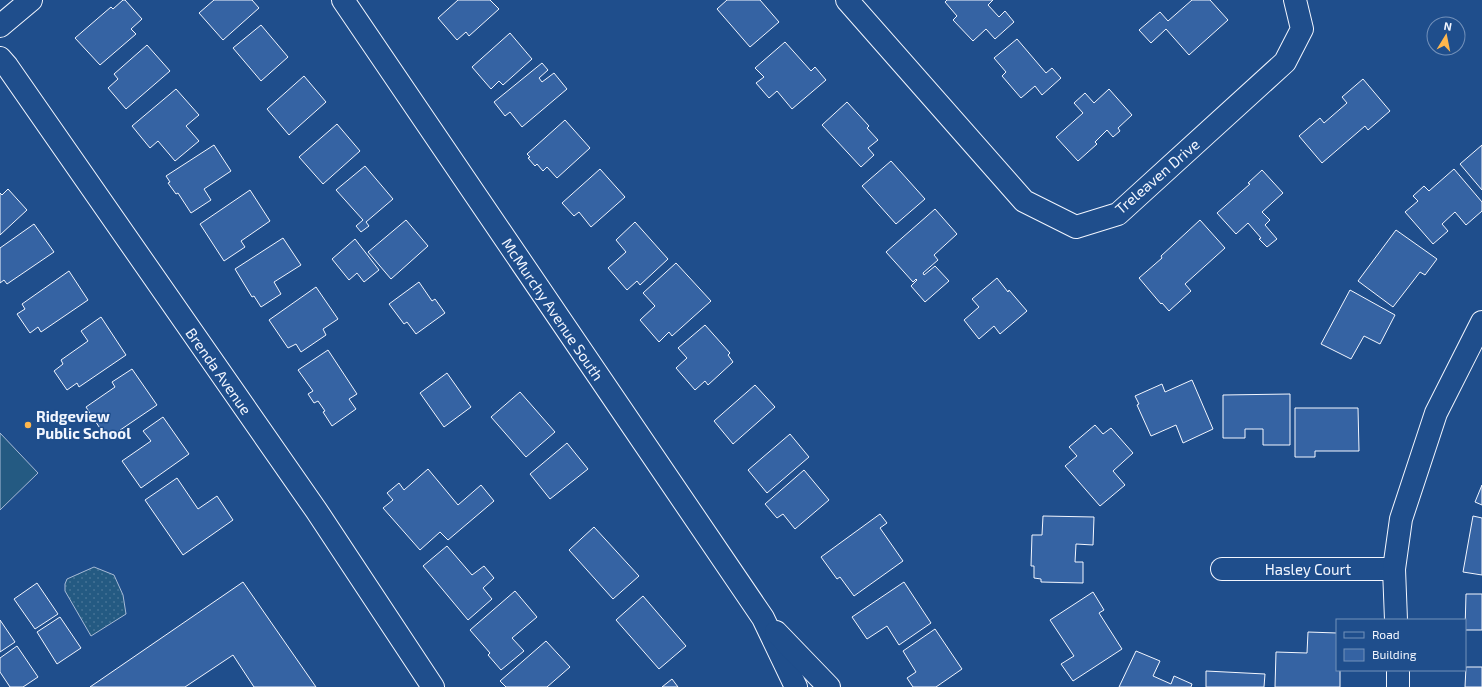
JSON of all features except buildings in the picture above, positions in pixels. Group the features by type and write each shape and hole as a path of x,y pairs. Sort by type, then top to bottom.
{"street":[{"path":"0,26 31,0"},
{"name":"McMurchy Avenue South","path":"343,0 763,618 796,687"},
{"name":"Treleaven Drive","path":"847,0 1024,201 1076,228 1118,214 1285,62 1302,29 1295,0"},
{"name":"Brenda Avenue","path":"0,58 316,510 433,687"},
{"path":"1396,619 1394,569 1401,518 1436,413 1482,322"},
{"name":"Hasley Court","path":"1222,569 1394,569"},
{"name":"McMurchy Avenue South","path":"763,618 829,687"},
{"path":"1398,671 1398,687"}],"shaded area":[{"path":"0,433 38,473 0,510"},
{"path":"94,567 114,575 123,595 126,614 91,636 65,591 65,584 67,579"}],"place":[{"name":"Ridgeview Public School","path":"28,425"}]}
